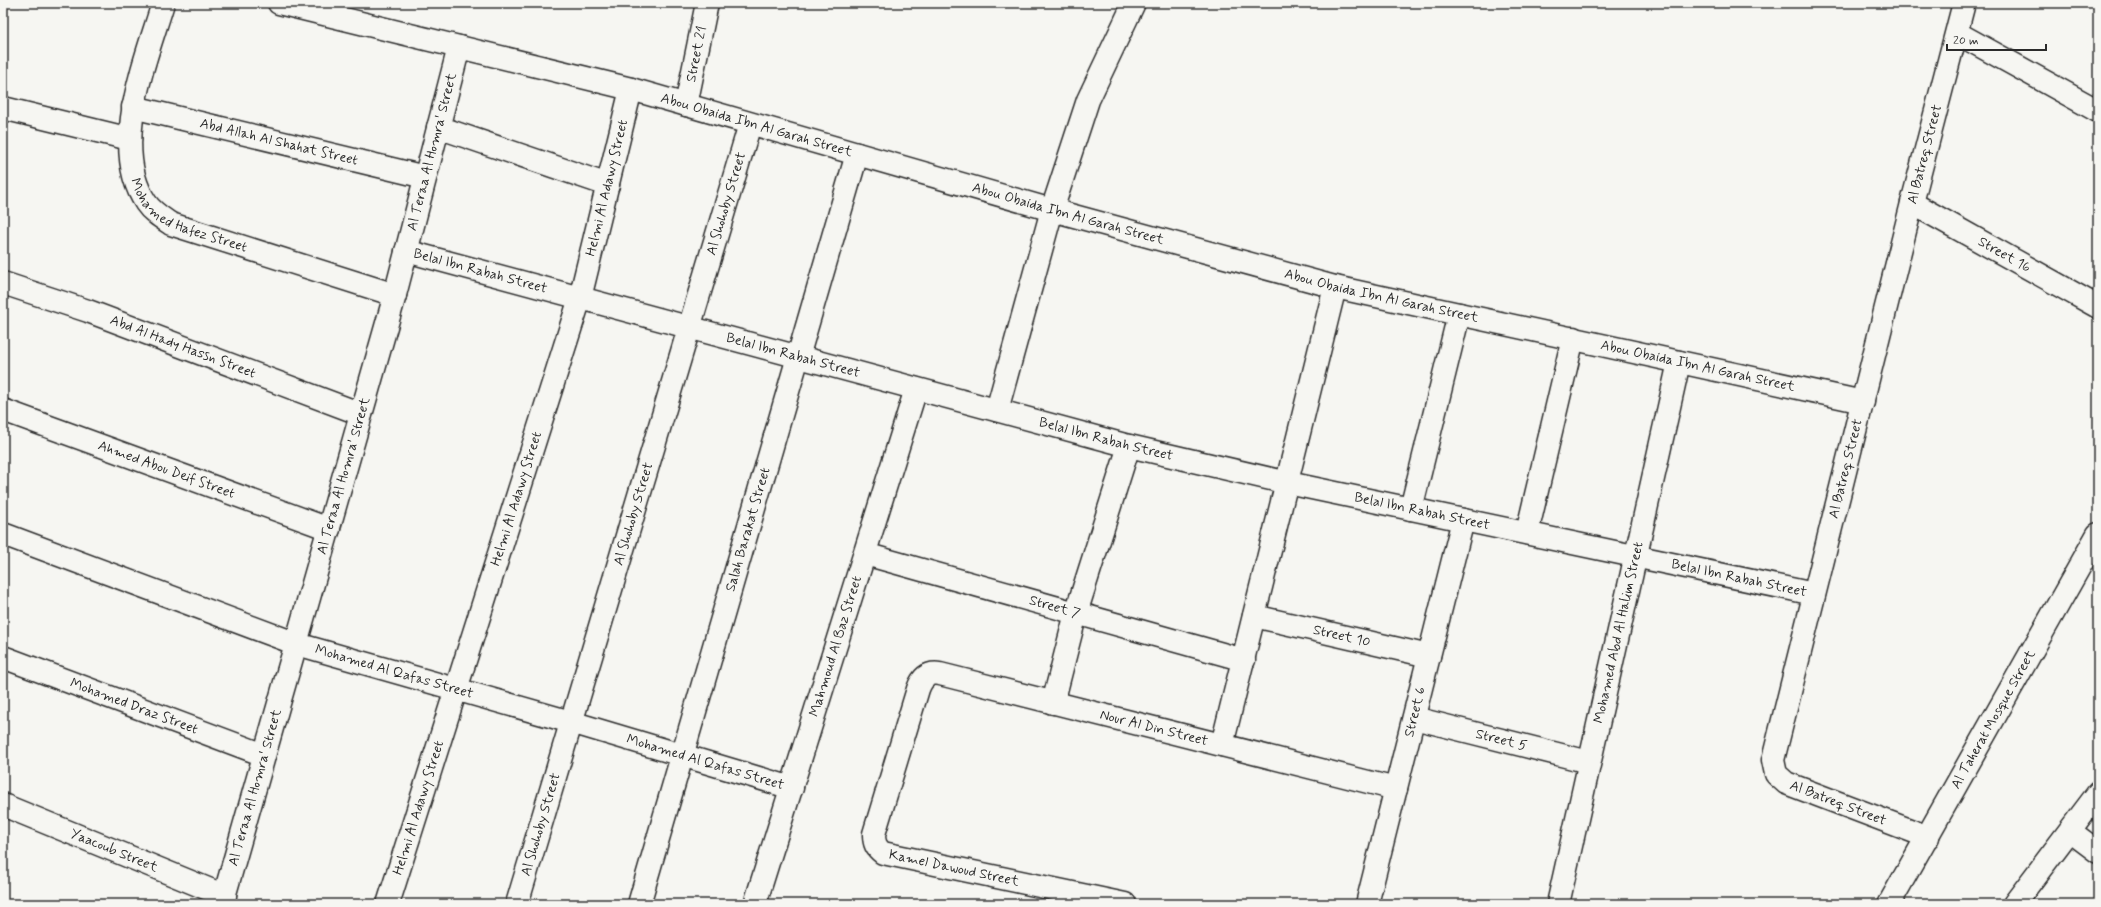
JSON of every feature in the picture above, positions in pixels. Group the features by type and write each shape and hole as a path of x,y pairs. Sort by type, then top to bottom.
{"street":[{"name":"Mohamed Hafez Street","path":"163,3 133,107 130,139 133,170 138,188 146,203 157,215 171,224 395,295"},
{"name":"Abou Obaida Ibn Al Garah Street","path":"279,3 631,89 1052,210 1335,287 1863,402"},
{"name":"Street 21","path":"686,105 707,3"},
{"path":"997,410 1052,210 1088,100 1134,3"},
{"name":"Al Batreq Street","path":"1928,837 1786,783 1776,774 1773,760 1912,203 1964,3"},
{"path":"1957,33 2098,111"},
{"name":"Al Teraa Al Homra' Street","path":"223,900 395,295 459,47"},
{"name":"Helmi Al Adawy Street","path":"388,904 580,298 631,89"},
{"name":"Abd Allah Al Shahat Street","path":"133,107 425,176"},
{"path":"3,108 130,139"},
{"name":"Al Shohoby Street","path":"517,904 750,124"},
{"path":"438,127 608,185"},
{"name":"Salah Barakat Street","path":"639,904 799,357 856,154"},
{"name":"Street 16","path":"1912,203 2098,307"},
{"name":"Belal Ibn Rabah Street","path":"406,251 1129,446 1288,483 1814,594"},
{"name":"Abd Al Hady Hassn Street","path":"3,283 88,311 361,414"},
{"path":"1222,745 1288,483 1335,287"},
{"path":"1410,509 1459,314"},
{"path":"1527,533 1573,338"},
{"name":"Mohamed Abd Al Halim Street","path":"1558,904 1678,362"},
{"name":"Mahmoud Al Baz Street","path":"755,904 916,389"},
{"name":"Ahmed Abou Deif Street","path":"3,410 329,529"},
{"path":"1052,703 1076,613 1129,446"},
{"name":"Street 6","path":"1367,904 1463,520"},
{"name":"Mohamed Al Qafas Street","path":"3,534 296,644 571,722 792,788"},
{"name":"Al Taherat Mosque Street","path":"1889,904 2098,534"},
{"name":"Street 7","path":"865,554 1244,660"},
{"name":"Street 10","path":"1254,616 1429,656"},
{"name":"Mohamed Draz Street","path":"3,657 264,755"},
{"name":"Nour Al Din Street","path":"918,689 926,677 936,673 1396,789"},
{"name":"Kamel Dawoud Street","path":"918,689 874,834 874,840 878,850 883,853 1125,904"},
{"name":"Street 5","path":"1414,718 1590,762"},
{"path":"2018,903 2098,793"},
{"name":"Yaacoub Street","path":"3,805 223,900"},
{"path":"2070,831 2098,852"}]}
